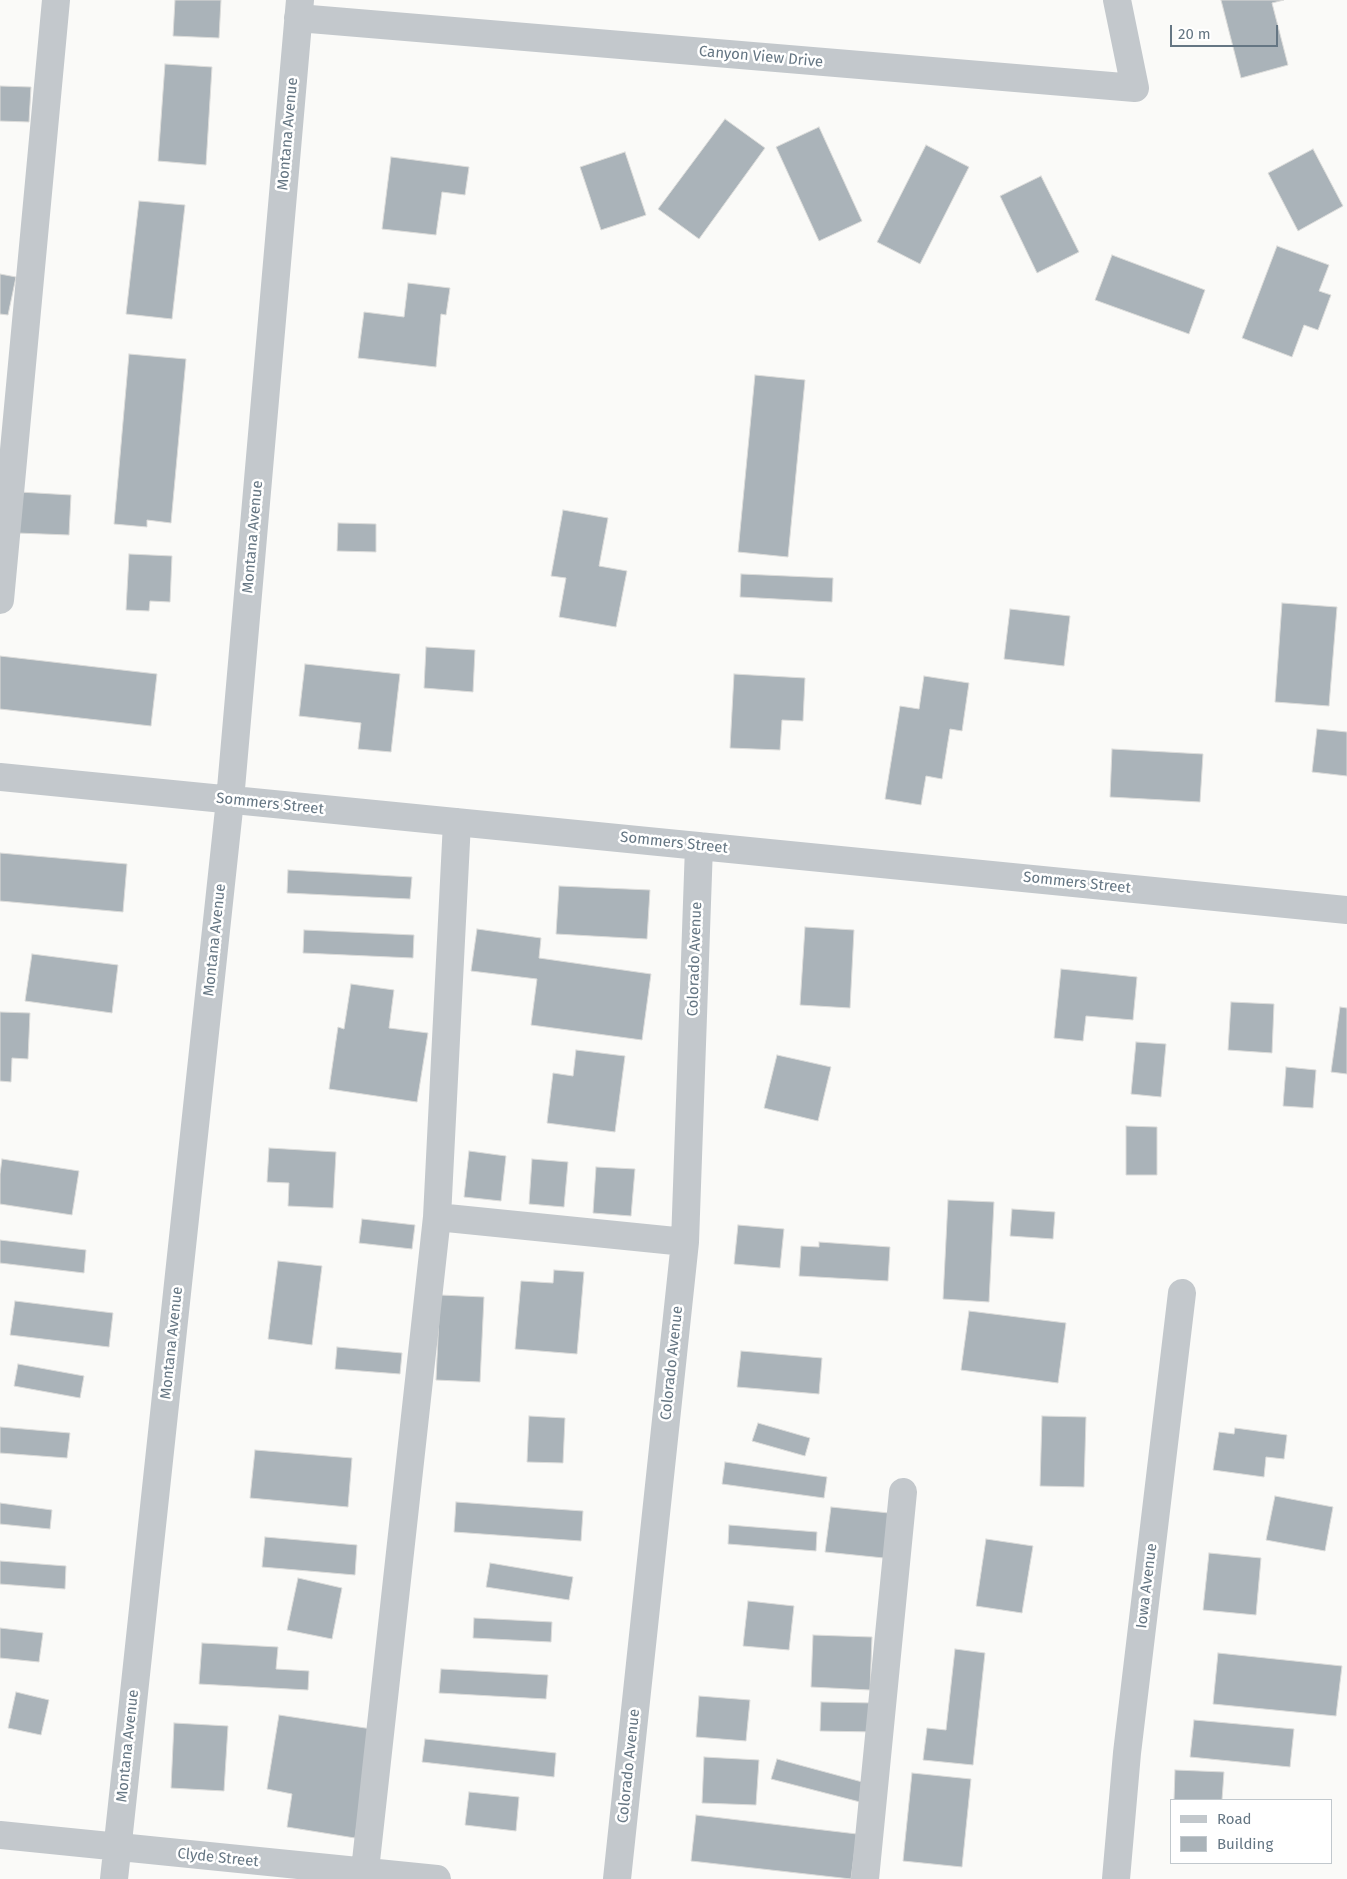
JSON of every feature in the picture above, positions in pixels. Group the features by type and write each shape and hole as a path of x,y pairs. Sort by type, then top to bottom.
{"street":[{"path":"0,600 56,0"},
{"name":"Canyon View Drive","path":"299,9 1135,88 1117,0"},
{"name":"Montana Avenue","path":"114,1879 230,800 299,9"},
{"name":"Sommers Street","path":"0,777 1347,910"},
{"path":"364,1876 437,1217 457,822"},
{"name":"Colorado Avenue","path":"617,1879 686,1242 699,846"},
{"path":"437,1217 686,1242"},
{"name":"Iowa Avenue","path":"1116,1879 1126,1753 1182,1293"},
{"path":"865,1879 903,1492"},
{"name":"Clyde Street","path":"0,1835 364,1876 437,1879"}],"building":[{"path":"175,0 221,0 219,38 173,36"},
{"path":"1221,0 1284,0 1272,3 1288,65 1241,78"},
{"path":"165,64 212,67 206,165 158,161"},
{"path":"0,86 31,87 29,122 0,121"},
{"path":"725,119 765,148 699,239 658,209"},
{"path":"819,127 862,221 819,241 776,147"},
{"path":"926,145 969,167 920,264 877,242"},
{"path":"1313,149 1343,206 1298,231 1268,173"},
{"path":"625,152 646,215 601,230 580,167"},
{"path":"391,157 469,167 465,195 442,192 436,235 382,229"},
{"path":"1041,176 1079,252 1037,273 1000,196"},
{"path":"139,201 185,205 172,319 126,314"},
{"path":"1277,246 1329,265 1319,291 1331,295 1318,330 1304,325 1292,357 1242,338"},
{"path":"1112,255 1205,290 1189,334 1095,300"},
{"path":"0,274 16,277 8,315 0,314"},
{"path":"408,283 450,288 446,315 441,314 436,367 358,358 364,312 404,317"},
{"path":"129,354 186,359 171,523 147,520 147,527 114,524"},
{"path":"755,375 805,380 788,557 738,552"},
{"path":"19,492 71,495 69,535 17,533"},
{"path":"563,510 608,518 599,566 627,571 616,627 559,617 566,578 551,576"},
{"path":"338,523 376,524 376,552 337,551"},
{"path":"129,554 172,556 170,602 150,601 149,611 126,610"},
{"path":"741,574 833,578 832,602 740,597"},
{"path":"1282,603 1337,607 1329,706 1275,702"},
{"path":"1010,609 1070,616 1064,666 1004,659"},
{"path":"426,647 475,650 473,692 424,688"},
{"path":"0,656 157,674 151,726 0,709"},
{"path":"305,664 400,674 391,752 358,749 361,723 299,716"},
{"path":"734,674 805,678 803,721 782,720 780,750 730,748"},
{"path":"924,676 969,683 962,731 950,729 942,779 926,776 921,805 885,799 900,706 919,709"},
{"path":"1317,729 1347,732 1347,776 1312,772"},
{"path":"1112,749 1203,754 1200,802 1110,797"},
{"path":"0,853 127,864 123,912 0,901"},
{"path":"288,870 412,877 410,899 287,893"},
{"path":"559,886 650,890 647,939 556,934"},
{"path":"805,927 854,930 850,1008 800,1005"},
{"path":"477,929 541,938 539,958 651,974 642,1040 531,1025 537,979 471,971"},
{"path":"304,930 414,935 413,958 303,953"},
{"path":"32,954 118,965 112,1013 25,1001"},
{"path":"1061,969 1137,977 1133,1020 1086,1016 1083,1041 1054,1038"},
{"path":"351,984 394,990 389,1028 428,1033 417,1102 329,1089 338,1027 344,1029"},
{"path":"1231,1002 1274,1004 1272,1053 1228,1050"},
{"path":"1340,1007 1347,1008 1347,1074 1331,1072"},
{"path":"0,1012 30,1013 28,1059 12,1058 11,1082 0,1081"},
{"path":"1136,1042 1166,1044 1161,1097 1131,1094"},
{"path":"576,1050 625,1056 615,1132 547,1123 553,1073 573,1076"},
{"path":"777,1055 831,1067 818,1121 764,1108"},
{"path":"1286,1067 1316,1070 1313,1108 1283,1106"},
{"path":"1126,1126 1157,1127 1157,1175 1126,1175"},
{"path":"269,1148 336,1152 333,1208 288,1206 289,1183 267,1182"},
{"path":"469,1151 506,1156 501,1201 464,1197"},
{"path":"2,1159 79,1171 72,1215 0,1204"},
{"path":"532,1159 568,1162 564,1207 529,1204"},
{"path":"596,1167 635,1169 631,1216 593,1213"},
{"path":"948,1200 994,1202 989,1302 943,1299"},
{"path":"1012,1209 1055,1212 1053,1239 1010,1236"},
{"path":"362,1219 415,1225 412,1249 359,1243"},
{"path":"738,1225 784,1229 780,1268 734,1264"},
{"path":"0,1240 86,1250 84,1273 0,1263"},
{"path":"819,1242 890,1247 888,1281 799,1276 801,1246 819,1247"},
{"path":"278,1261 322,1266 312,1345 268,1339"},
{"path":"554,1270 584,1272 577,1354 515,1349 521,1281 553,1283"},
{"path":"440,1295 484,1297 480,1382 436,1380"},
{"path":"15,1301 113,1313 109,1347 10,1335"},
{"path":"969,1311 1066,1323 1058,1383 961,1370"},
{"path":"337,1347 402,1353 400,1374 335,1369"},
{"path":"741,1351 822,1358 819,1394 737,1387"},
{"path":"18,1364 84,1376 80,1398 14,1386"},
{"path":"529,1416 565,1418 563,1463 527,1462"},
{"path":"1042,1416 1086,1417 1084,1487 1040,1486"},
{"path":"758,1423 810,1438 805,1456 752,1441"},
{"path":"0,1427 70,1433 67,1458 0,1453"},
{"path":"1235,1428 1287,1435 1284,1459 1266,1457 1264,1477 1213,1470 1219,1432 1234,1434"},
{"path":"255,1450 352,1458 348,1507 250,1498"},
{"path":"725,1462 827,1477 824,1498 722,1484"},
{"path":"1275,1496 1333,1507 1325,1551 1266,1540"},
{"path":"456,1502 583,1511 581,1541 454,1532"},
{"path":"0,1503 52,1510 50,1529 0,1524"},
{"path":"831,1507 889,1513 884,1558 825,1552"},
{"path":"729,1525 817,1532 816,1551 728,1544"},
{"path":"265,1537 357,1545 355,1575 262,1567"},
{"path":"986,1539 1033,1546 1022,1613 976,1606"},
{"path":"1209,1553 1261,1558 1256,1615 1203,1610"},
{"path":"0,1561 66,1566 65,1589 0,1584"},
{"path":"490,1563 573,1577 569,1600 486,1587"},
{"path":"298,1578 342,1588 332,1639 287,1630"},
{"path":"748,1601 794,1606 789,1650 743,1646"},
{"path":"474,1618 552,1622 551,1642 473,1638"},
{"path":"0,1628 43,1633 39,1662 0,1658"},
{"path":"813,1635 872,1637 870,1690 811,1687"},
{"path":"202,1643 278,1647 276,1669 309,1671 308,1690 199,1684"},
{"path":"955,1649 985,1653 973,1765 923,1760 927,1728 946,1730"},
{"path":"1218,1653 1342,1666 1336,1716 1213,1704"},
{"path":"441,1669 548,1675 546,1699 439,1693"},
{"path":"16,1692 49,1700 41,1735 8,1728"},
{"path":"699,1696 750,1700 746,1741 696,1737"},
{"path":"821,1702 875,1703 875,1732 820,1731"},
{"path":"279,1715 372,1729 355,1838 287,1827 292,1794 267,1789"},
{"path":"1194,1720 1294,1729 1290,1767 1190,1757"},
{"path":"174,1723 228,1726 224,1791 171,1788"},
{"path":"425,1739 556,1753 554,1777 422,1762"},
{"path":"704,1757 759,1760 756,1805 702,1803"},
{"path":"777,1759 866,1783 860,1802 771,1779"},
{"path":"1175,1770 1224,1772 1222,1799 1174,1799"},
{"path":"912,1773 971,1779 962,1867 903,1861"},
{"path":"469,1792 519,1797 516,1831 465,1825"},
{"path":"696,1815 857,1834 851,1879 691,1861"}]}
